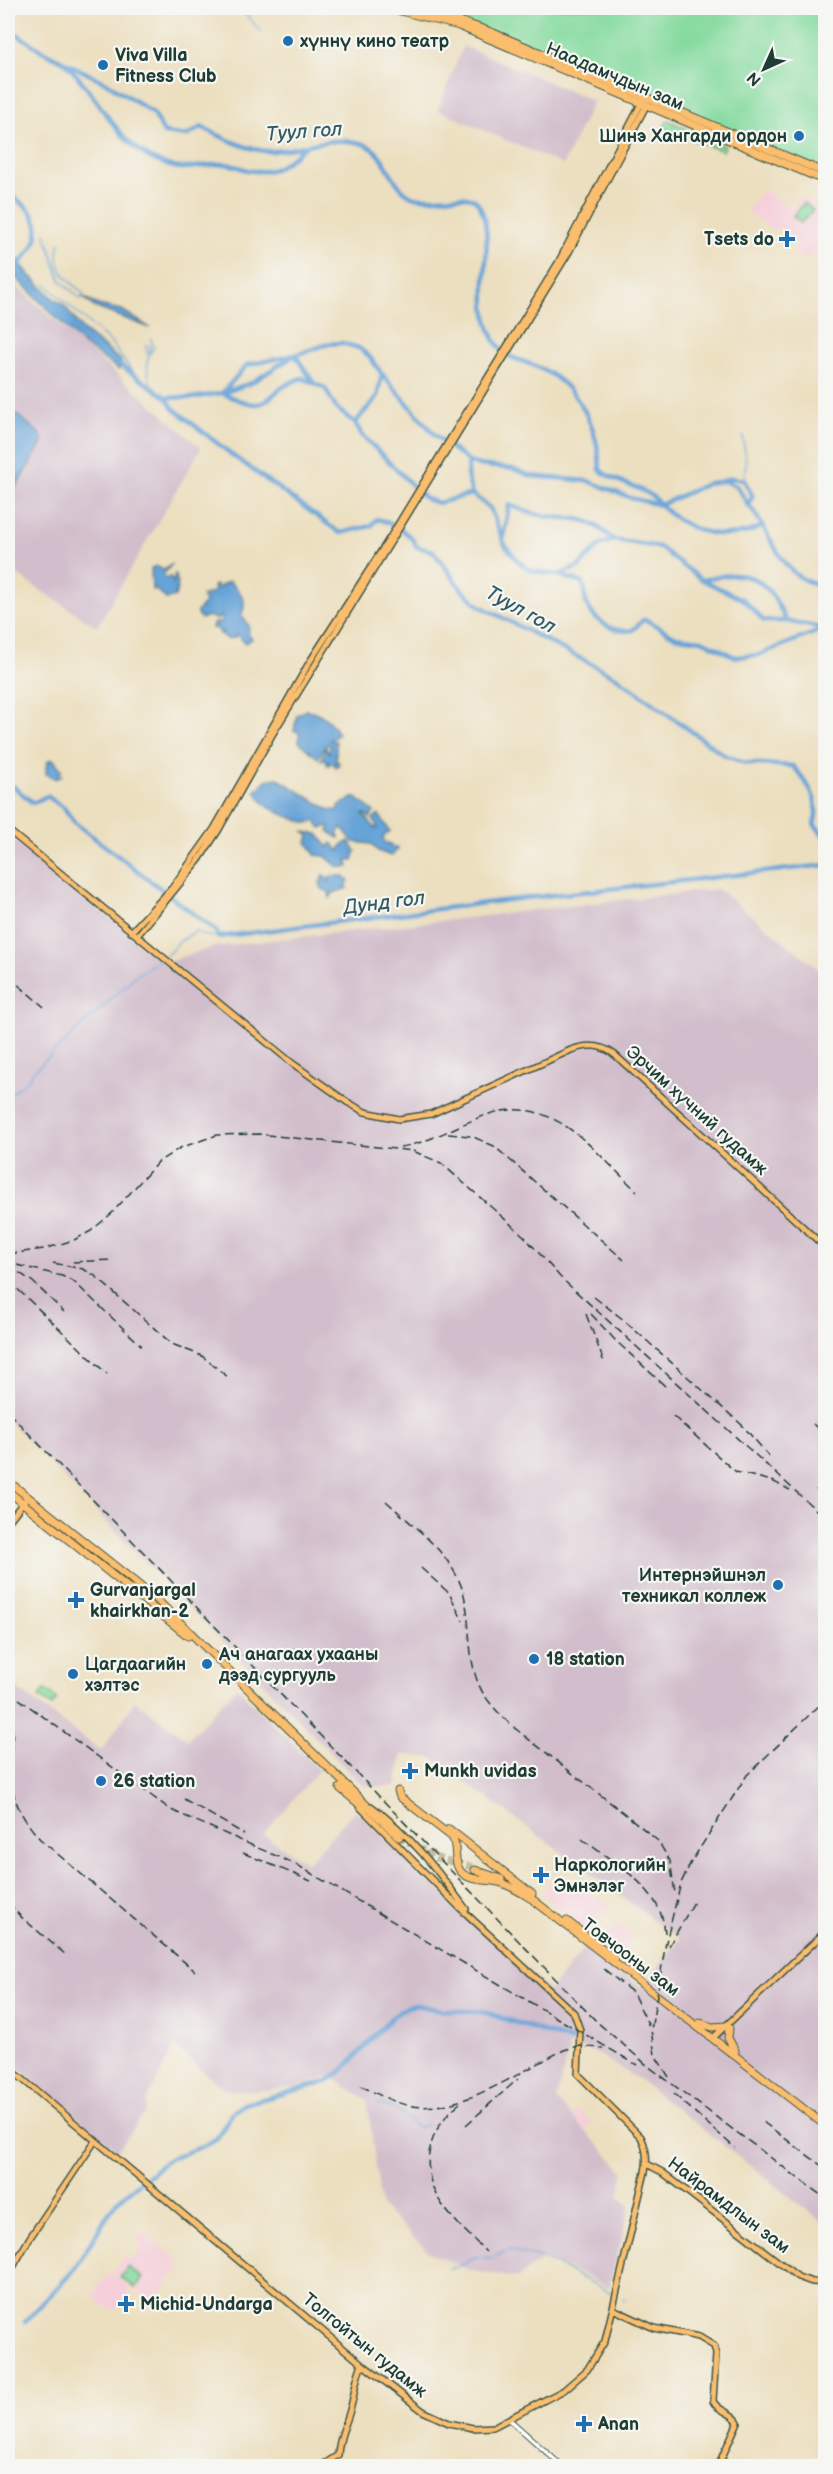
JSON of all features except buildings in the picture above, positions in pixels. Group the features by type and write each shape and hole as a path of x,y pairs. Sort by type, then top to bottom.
{"highway":[{"name":"Наадамчдын зам","path":"389,8 459,26 514,46"},
{"name":"Наадамчдын зам","path":"422,8 539,56 644,103 820,174 825,181"},
{"path":"8,1480 24,1499 149,1604 182,1627"},
{"path":"8,1491 24,1499"},
{"path":"92,1554 155,1598 358,1802 399,1839"},
{"path":"149,1604 155,1598"},
{"name":"Товчооны зам","path":"825,2124 700,2023 518,1887 471,1878 463,1874 457,1864 456,1847 452,1837 399,1794 518,1887 716,2038 825,2124"},
{"path":"476,1869 518,1887"},
{"path":"700,2023 712,2027 727,2027 728,2038 735,2051"}],"main road":[{"path":"174,889 214,829 309,663 390,540 501,361 567,246 644,103"},
{"path":"8,830 134,934 174,889 218,831 272,735 316,668 390,540"},
{"path":"318,649 321,652 325,651"},
{"path":"309,663 314,662 316,668"},
{"name":"Эрчим хүчний гудамж","path":"134,934 315,1081 355,1107 381,1116 410,1118 431,1114 570,1050 591,1045 603,1047 825,1248"},
{"path":"8,1517 24,1499"},
{"path":"8,1522 24,1499"},
{"name":"Толгойтын гудамж","path":"358,1802 391,1822 445,1878 468,1913"},
{"name":"Толгойтын гудамж","path":"8,2067 362,2364 417,2407 443,2420 479,2428 493,2427 564,2390 587,2370 602,2349 646,2164 646,2147 641,2136 578,2074 580,2030 574,2013 444,1892 358,1802"},
{"path":"437,1885 443,1885 445,1878"},
{"path":"444,1892 445,1887 451,1887"},
{"path":"716,2038 825,1931"},
{"path":"727,2027 825,1936"},
{"path":"8,2276 29,2239 95,2141"},
{"name":"Найрамдлын зам","path":"646,2164 662,2172 798,2277 808,2282 825,2283"},
{"path":"613,2308 654,2328 699,2337 714,2346 716,2354 712,2400 716,2407 735,2417 738,2423 718,2466"},
{"path":"321,2466 338,2455 338,2441 350,2410 354,2384 362,2364"}],"street":[{"path":"509,2419 562,2466"}],"shaded area":[{"path":"463,46 593,101 563,165 438,110"},
{"path":"764,189 792,209 802,196 825,213 825,240 810,257 807,255 804,259 793,250 797,245 780,226 775,232 747,211"},
{"path":"8,279 201,448 97,627 8,569"},
{"path":"8,834 164,963 213,947 718,889 825,974 825,2224 642,2082 595,2052 570,2045 556,2100 624,2172 619,2196 630,2206 609,2287 545,2257 517,2278 471,2271 429,2252 381,2206 367,2100 330,2076 295,2087 254,2091 225,2090 174,2046 147,2100 145,2113 117,2151 8,2060 8,1766 10,1758 8,1682 101,1751 135,1701 188,1740 236,1687 319,1770 263,1835 307,1863 355,1810 549,1991 586,1946 642,1988 680,1939 433,1758 402,1754 396,1786 363,1786 8,1420"},
{"path":"555,1876 572,1890 580,1890 597,1900 599,1897 610,1904 589,1931 542,1894"},
{"path":"617,1923 634,1936 620,1952 605,1938"},
{"path":"578,2109 592,2123 585,2130 571,2115"},
{"path":"141,2232 175,2257 181,2267 153,2303 113,2273 124,2256 132,2261 143,2246 136,2241"},
{"path":"112,2274 132,2289 116,2310 107,2308 91,2295 107,2275"},
{"path":"825,2318 825,2420 821,2418 822,2387 818,2355"}],"green space":[{"path":"403,8 825,8 825,172 817,174 440,18"},
{"path":"668,120 687,129 682,136 663,128"},
{"path":"690,130 725,146 723,151 686,137"},
{"path":"804,203 813,210 801,223 793,216"},
{"path":"45,1690 57,1699 52,1706 39,1697"},
{"path":"128,2267 143,2278 135,2288 120,2277"}],"water":[{"path":"8,247 28,273 55,300 63,304 82,329 121,361 119,370 84,345 8,270"},
{"path":"83,297 98,305 122,310 150,328 94,307"},
{"path":"8,407 40,434 43,442 8,500"},
{"path":"172,564 163,575 166,579 170,576 173,583 175,573 178,584 175,597 166,599 157,590 152,590 151,568 156,566 164,570"},
{"path":"229,581 240,592 244,600 241,615 249,626 248,634 252,639 245,643 237,634 234,638 227,639 222,635 223,631 220,634 218,629 212,628 213,624 222,622 221,615 217,620 209,616 201,619 197,615 197,611 205,603 202,596 214,592 213,586 216,585 218,588"},
{"path":"306,710 316,712 325,718 338,734 330,741 336,741 336,762 338,761 339,765 336,767 332,762 329,765 328,761 327,764 326,759 321,760 326,748 329,753 331,746 326,745 318,758 299,742 299,732 294,731 297,715"},
{"path":"53,759 62,770 59,773 62,776 56,779 46,774 46,766 49,760"},
{"path":"277,778 328,809 338,811 339,806 355,797 374,812 370,818 363,814 375,828 378,828 373,819 379,815 390,831 383,837 384,842 398,849 391,856 378,851 371,844 353,842 342,827 338,832 339,838 329,832 329,826 321,828 315,821 307,823 274,810 262,802 255,792 266,780"},
{"path":"304,832 318,834 328,847 332,843 339,851 342,845 349,841 356,851 353,860 347,860 349,867 338,867 325,856 315,855 307,842 309,836"},
{"path":"324,875 329,882 330,876 345,876 349,881 346,885 348,888 333,893 330,898 329,892 322,889 320,883"}],"waterway":[{"path":"240,8 261,32"},
{"name":"Туул гол","path":"8,28 42,51 107,83 153,113 164,133 186,136 202,127 238,144 266,151 338,141 360,143 377,153 397,184 412,196 473,199 477,202 484,217 487,252 486,311 490,330 502,351 550,374 563,383 573,395 590,422 595,437 600,470 649,494 679,521 702,531 726,535 739,534 763,526"},
{"path":"67,65 125,138 155,160 174,167 225,164 247,170 266,171 287,162 307,145"},
{"name":"Туул гол","path":"8,194 29,210 35,219 37,228 37,237 33,247 15,267"},
{"path":"45,233 61,281 81,299 84,294 62,272 58,259 60,242"},
{"path":"45,284 111,343 137,378"},
{"path":"151,339 154,348 148,356 147,366 151,387"},
{"name":"Туул гол","path":"117,363 166,397 192,398 222,393 247,365 295,355 328,344 342,343 359,348 369,356 382,374 377,397 355,423 362,435 426,499 438,503 472,494 490,508 505,545 519,562 532,571 559,575 578,567 600,545 614,540 659,547 702,580 744,600 764,621 786,621 826,629"},
{"path":"146,344 147,354"},
{"path":"150,345 150,352"},
{"path":"222,393 251,383 295,355 312,380"},
{"name":"Туул гол","path":"383,375 435,435 469,462 513,469 531,476 588,481 631,498 660,505 709,483 724,481 736,486 779,555 794,573 803,579 826,585"},
{"name":"Туул гол","path":"222,393 252,404 260,404 278,390 302,378 325,388 336,408 355,423"},
{"name":"Туул гол","path":"166,397 173,408 232,455 340,533 371,526 377,519 395,526 410,537 417,547 433,551 462,590 480,606 618,678 724,755 745,763 793,766 812,793 816,808 814,824 826,838"},
{"path":"743,436 746,462 744,480"},
{"name":"Туул гол","path":"469,462 467,475 472,494"},
{"path":"724,480 731,478 744,480 753,497 747,505"},
{"path":"503,538 509,505 540,515 588,522 614,540"},
{"name":"Туул гол","path":"559,575 583,583 587,606 597,618 610,627 625,631 633,630 643,620 646,620 676,637 702,640 735,657 758,655 819,631"},
{"name":"Туул гол","path":"702,580 733,575 754,579 771,594 786,621"},
{"name":"Дунд гол","path":"8,782 33,803 47,796 64,808 75,823 216,931 218,937 517,899 826,865"},
{"path":"166,956 179,942 196,931 203,935 218,937"},
{"path":"8,1096 28,1080 33,1072 135,976 162,958"},
{"path":"25,2322 73,2271 116,2202 169,2159 206,2145 217,2138 233,2112 244,2104 326,2082 343,2070 391,2018 406,2007 416,2005 442,2010 484,2012 571,2041"},
{"path":"377,2104 395,2109 417,2127 428,2125"},
{"path":"449,2268 458,2267 474,2257 492,2258 509,2250 547,2260 614,2294"}],"tunnel":[{"path":"399,1837 437,1858 476,1868"}],"railway":[{"path":"8,976 44,1007"},
{"path":"400,1147 430,1139 478,1118 504,1111 526,1111 547,1116 566,1127 585,1141 637,1191"},
{"path":"8,1254 44,1249 74,1240 91,1231 112,1213 158,1162 180,1148 217,1135 258,1134 413,1151 441,1163 524,1236 560,1277 826,1519"},
{"path":"448,1134 471,1136 494,1146 624,1260"},
{"path":"73,1262 112,1260"},
{"path":"53,1263 83,1269 94,1275 172,1344 202,1356 229,1378"},
{"path":"8,1265 33,1282 64,1312"},
{"path":"17,1265 62,1276 74,1282 142,1346"},
{"path":"8,1280 107,1374"},
{"path":"594,1297 620,1317 742,1425 769,1456"},
{"path":"586,1314 604,1362"},
{"path":"591,1314 615,1340 666,1387"},
{"path":"8,1412 597,2022 648,2066 826,2199"},
{"path":"673,1416 736,1472 772,1481 790,1490"},
{"path":"813,1424 826,1436"},
{"path":"820,1443 826,1449"},
{"path":"816,1489 826,1498"},
{"path":"386,1501 421,1532 452,1567 464,1595 474,1670 483,1693 490,1703 515,1729 658,1841 670,1861 675,1893"},
{"path":"421,1568 449,1593 463,1621"},
{"path":"8,1691 171,1810 297,1865 637,2065"},
{"path":"669,2077 655,2055 651,2030 666,1942 681,1883 691,1862 747,1775 826,1699"},
{"path":"8,1705 13,1729 10,1770"},
{"path":"11,1762 12,1784 17,1804 26,1821 40,1839 195,1971"},
{"path":"184,1799 244,1834"},
{"path":"582,1839 635,1878 646,1890 662,1917 665,1933"},
{"path":"243,1853 311,1881"},
{"path":"8,1902 20,1916 66,1955"},
{"path":"669,1946 694,1902"},
{"path":"604,1969 633,1993 649,2026"},
{"path":"361,2086 387,2098 413,2106 452,2103 491,2088 564,2050 578,2046 603,2048"},
{"path":"466,2125 518,2079"},
{"path":"674,2094 735,2148"},
{"path":"460,2103 449,2113 434,2136 428,2162 429,2176 446,2210 486,2252"},
{"path":"763,2122 826,2169"}],"place":[{"name":"хүннү кино театр","path":"288,41"},
{"name":"Viva Villa Fitness Club","path":"103,65"},
{"name":"Шинэ Хангарди ордон","path":"799,136"},
{"name":"Tsets do","path":"787,239"},
{"name":"Интернэйшнэл техникал коллеж","path":"778,1585"},
{"name":"Gurvanjargal khairkhan-2","path":"76,1600"},
{"name":"18 station","path":"534,1659"},
{"name":"Ач анагаах ухааны дээд сургууль","path":"207,1664"},
{"name":"Цагдаагийн хэлтэс","path":"73,1674"},
{"name":"Munkh uvidas","path":"410,1771"},
{"name":"26 station","path":"101,1781"},
{"name":"Наркологийн Эмнэлэг","path":"541,1875"},
{"name":"Michid-Undarga","path":"126,2304"},
{"name":"Anan","path":"584,2424"}]}
